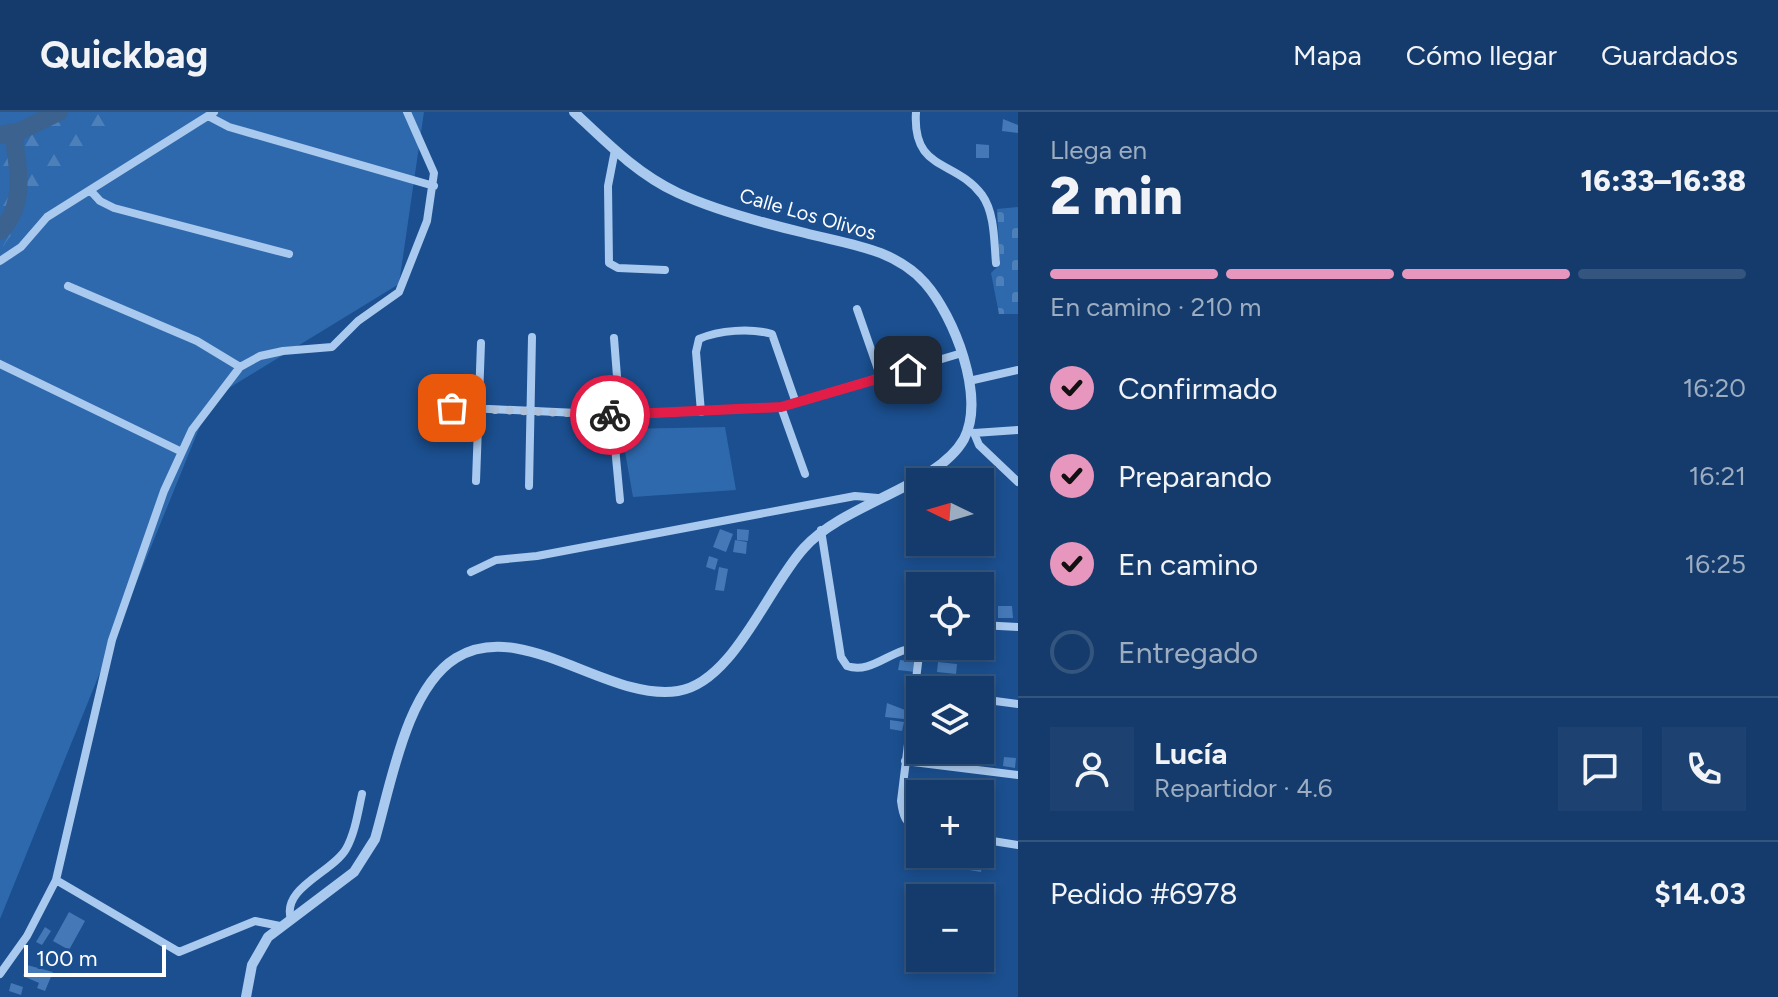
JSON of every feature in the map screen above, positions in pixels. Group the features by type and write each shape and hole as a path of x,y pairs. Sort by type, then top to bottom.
{"street":[{"path":"0,974 27,936 56,880 112,640 164,491 182,452 222,386 240,367 260,356 283,351 332,347 358,321 393,298 404,283 427,221 434,186 430,159 407,112"},
{"name":"Calle Los Olivos","path":"574,112 641,172 680,194 804,233 850,243 902,264 929,288 962,353 973,395 971,430"},
{"path":"0,261 21,247 47,217 211,114 229,127 434,186"},
{"path":"916,115 915,132 923,151 980,192 988,206 996,263"},
{"path":"615,150 608,186 609,263 618,268 665,270"},
{"path":"90,190 100,201 114,208 289,254"},
{"path":"68,286 197,341 240,367"},
{"path":"857,309 881,378"},
{"path":"701,412 696,352 699,339 709,334 761,331 772,334 796,403"},
{"path":"529,486 532,337"},
{"path":"614,338 620,500"},
{"path":"476,481 481,343"},
{"path":"426,406 616,415 781,407 962,353"},
{"path":"0,364 182,452"},
{"path":"969,381 1018,370"},
{"path":"781,407 805,474"},
{"path":"971,430 1018,430"},
{"path":"971,430 979,445 1018,482"},
{"path":"246,997 258,949 280,926 340,885 365,858 375,839 413,716 425,689 447,664 477,650 512,648 647,690 681,691 713,674 728,657 785,573 821,530 937,467 971,430"},
{"path":"471,572 496,560 537,556 855,496 878,498"},
{"path":"821,530 841,657 847,666 866,668 906,649"},
{"path":"994,626 1018,627"},
{"path":"994,701 1018,704"},
{"path":"906,756 903,815 906,820"},
{"path":"905,761 1018,775"},
{"path":"291,919 289,912 294,895 346,849 362,794"},
{"path":"994,841 1018,845"},
{"path":"56,880 179,952 255,921 280,926"}],"green space":[{"path":"0,112 424,112 399,284 211,399 0,919"},
{"path":"32,112 128,112 42,189 0,251 0,127 8,127"},
{"path":"1018,207 1018,314 999,314 991,273 1000,264 997,209"},
{"path":"725,427 736,490 633,497 621,429"}],"building":[{"path":"1003,119 1018,125 1018,133 1002,131"},
{"path":"976,144 989,145 989,158 976,158"},
{"path":"720,529 733,534 726,552 713,547"},
{"path":"737,529 749,530 748,541 737,540"},
{"path":"735,540 747,542 746,554 733,552"},
{"path":"709,556 718,559 715,570 706,567"},
{"path":"719,567 728,569 724,591 715,590"},
{"path":"998,606 1012,606 1013,618 998,618"},
{"path":"900,660 916,662 915,672 898,670"},
{"path":"938,662 957,664 956,674 937,672"},
{"path":"887,703 905,710 904,719 885,717"},
{"path":"890,720 904,722 902,731 890,729"},
{"path":"1004,757 1016,758 1015,768 1003,766"},
{"path":"963,868 982,868 981,872"},
{"path":"69,912 85,921 69,950 53,941"},
{"path":"45,927 51,931 42,945 36,942"},
{"path":"27,965 53,972 45,991 37,988 39,983 23,976"},
{"path":"11,983 23,987 21,995 9,991"}],"waterway":[{"path":"0,135 20,131 59,112"},
{"path":"0,231 9,221 17,197 18,172 13,133"}],"way so far":[{"path":"452,408 610,415"}],"route":[{"path":"610,415 781,407 908,370"}]}
